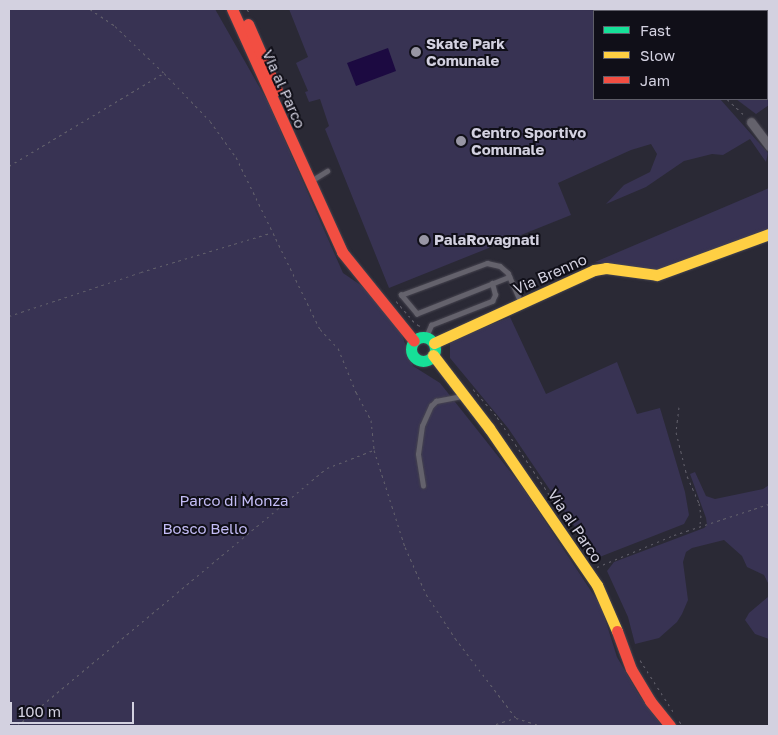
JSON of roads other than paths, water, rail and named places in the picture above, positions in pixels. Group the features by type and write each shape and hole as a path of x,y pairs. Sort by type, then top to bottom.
{"street":[{"name":"Via al Parco","path":"232,9 342,252 414,341 411,348 416,358 427,360 431,345"},
{"name":"Via al Parco","path":"240,9 264,58 310,182"},
{"path":"751,122 769,146"},
{"name":"Via Brenno","path":"414,341 431,345 594,270 606,268 645,275 657,274 769,234"},
{"name":"Via al Parco","path":"431,345 463,396 492,432 593,569 631,669 650,701 670,726"}],"lane":[{"path":"310,182 327,171"},
{"path":"510,276 417,314 401,295 486,262 500,266 510,276 521,303"},
{"path":"431,345 431,325 492,301 495,295 492,283"},
{"path":"423,486 418,454 420,432 426,417 436,402 463,396"}],"place":[{"name":"Skate Park Comunale","path":"416,52"},
{"name":"Centro Sportivo Comunale","path":"461,141"},
{"name":"PalaRovagnati","path":"424,240"}],"park label":[{"name":"Parco di Monza","path":"234,501"},
{"name":"Bosco Bello","path":"205,529"}]}
